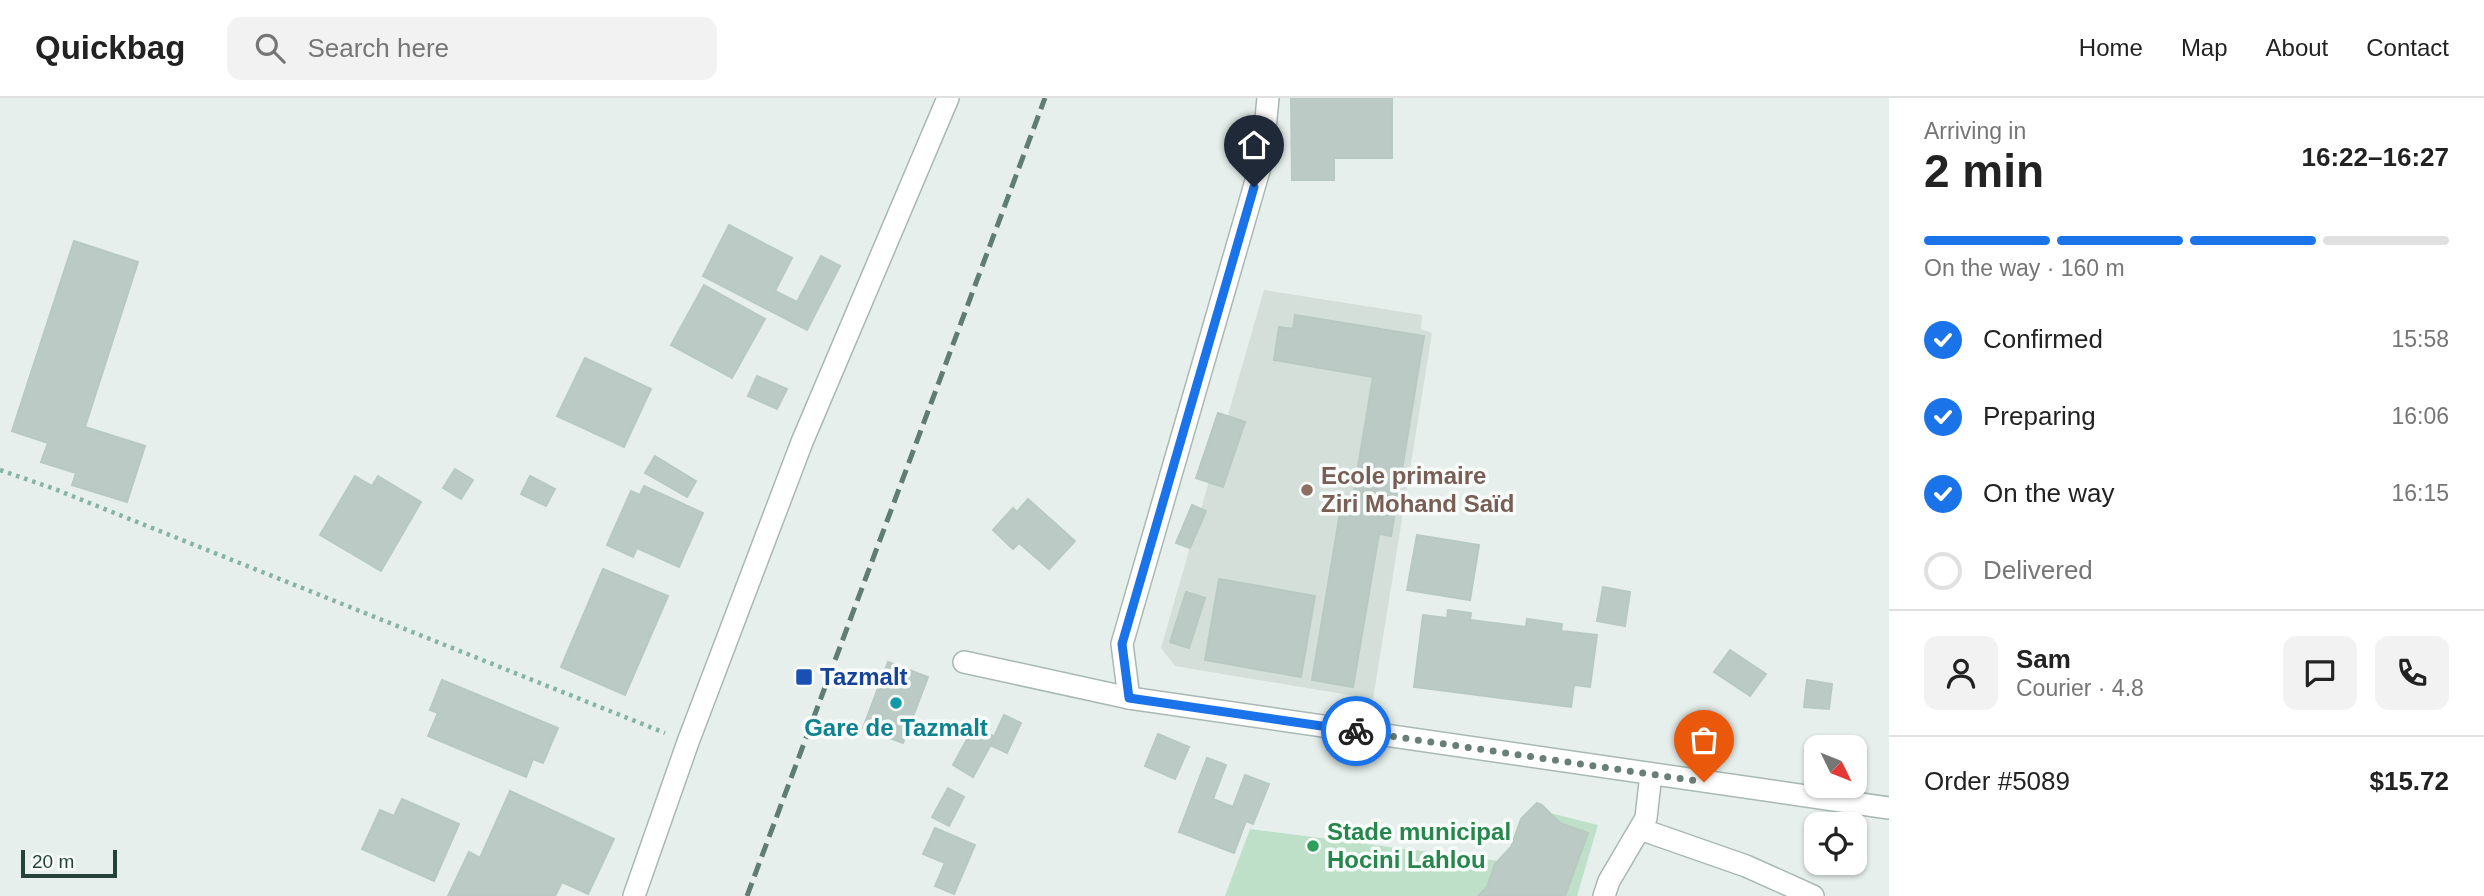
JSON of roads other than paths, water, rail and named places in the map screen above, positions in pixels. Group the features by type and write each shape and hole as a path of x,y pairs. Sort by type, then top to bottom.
{"street":[{"path":"635,896 688,742 802,442 948,98"},
{"path":"1129,698 1122,644 1262,160 1268,98"},
{"path":"964,662 1129,698 1889,808"},
{"path":"1604,896 1609,881 1646,818 1651,774"},
{"path":"1640,829 1746,866 1813,896"}],"railway":[{"path":"747,896 1045,98"}],"place":[{"name":"Ecole primaire Ziri Mohand Saïd","path":"1307,490"},
{"name":"Tazmalt","path":"804,677"},
{"name":"Gare de Tazmalt","path":"896,703"},
{"name":"Stade municipal Hocini Lahlou","path":"1313,846"}]}
